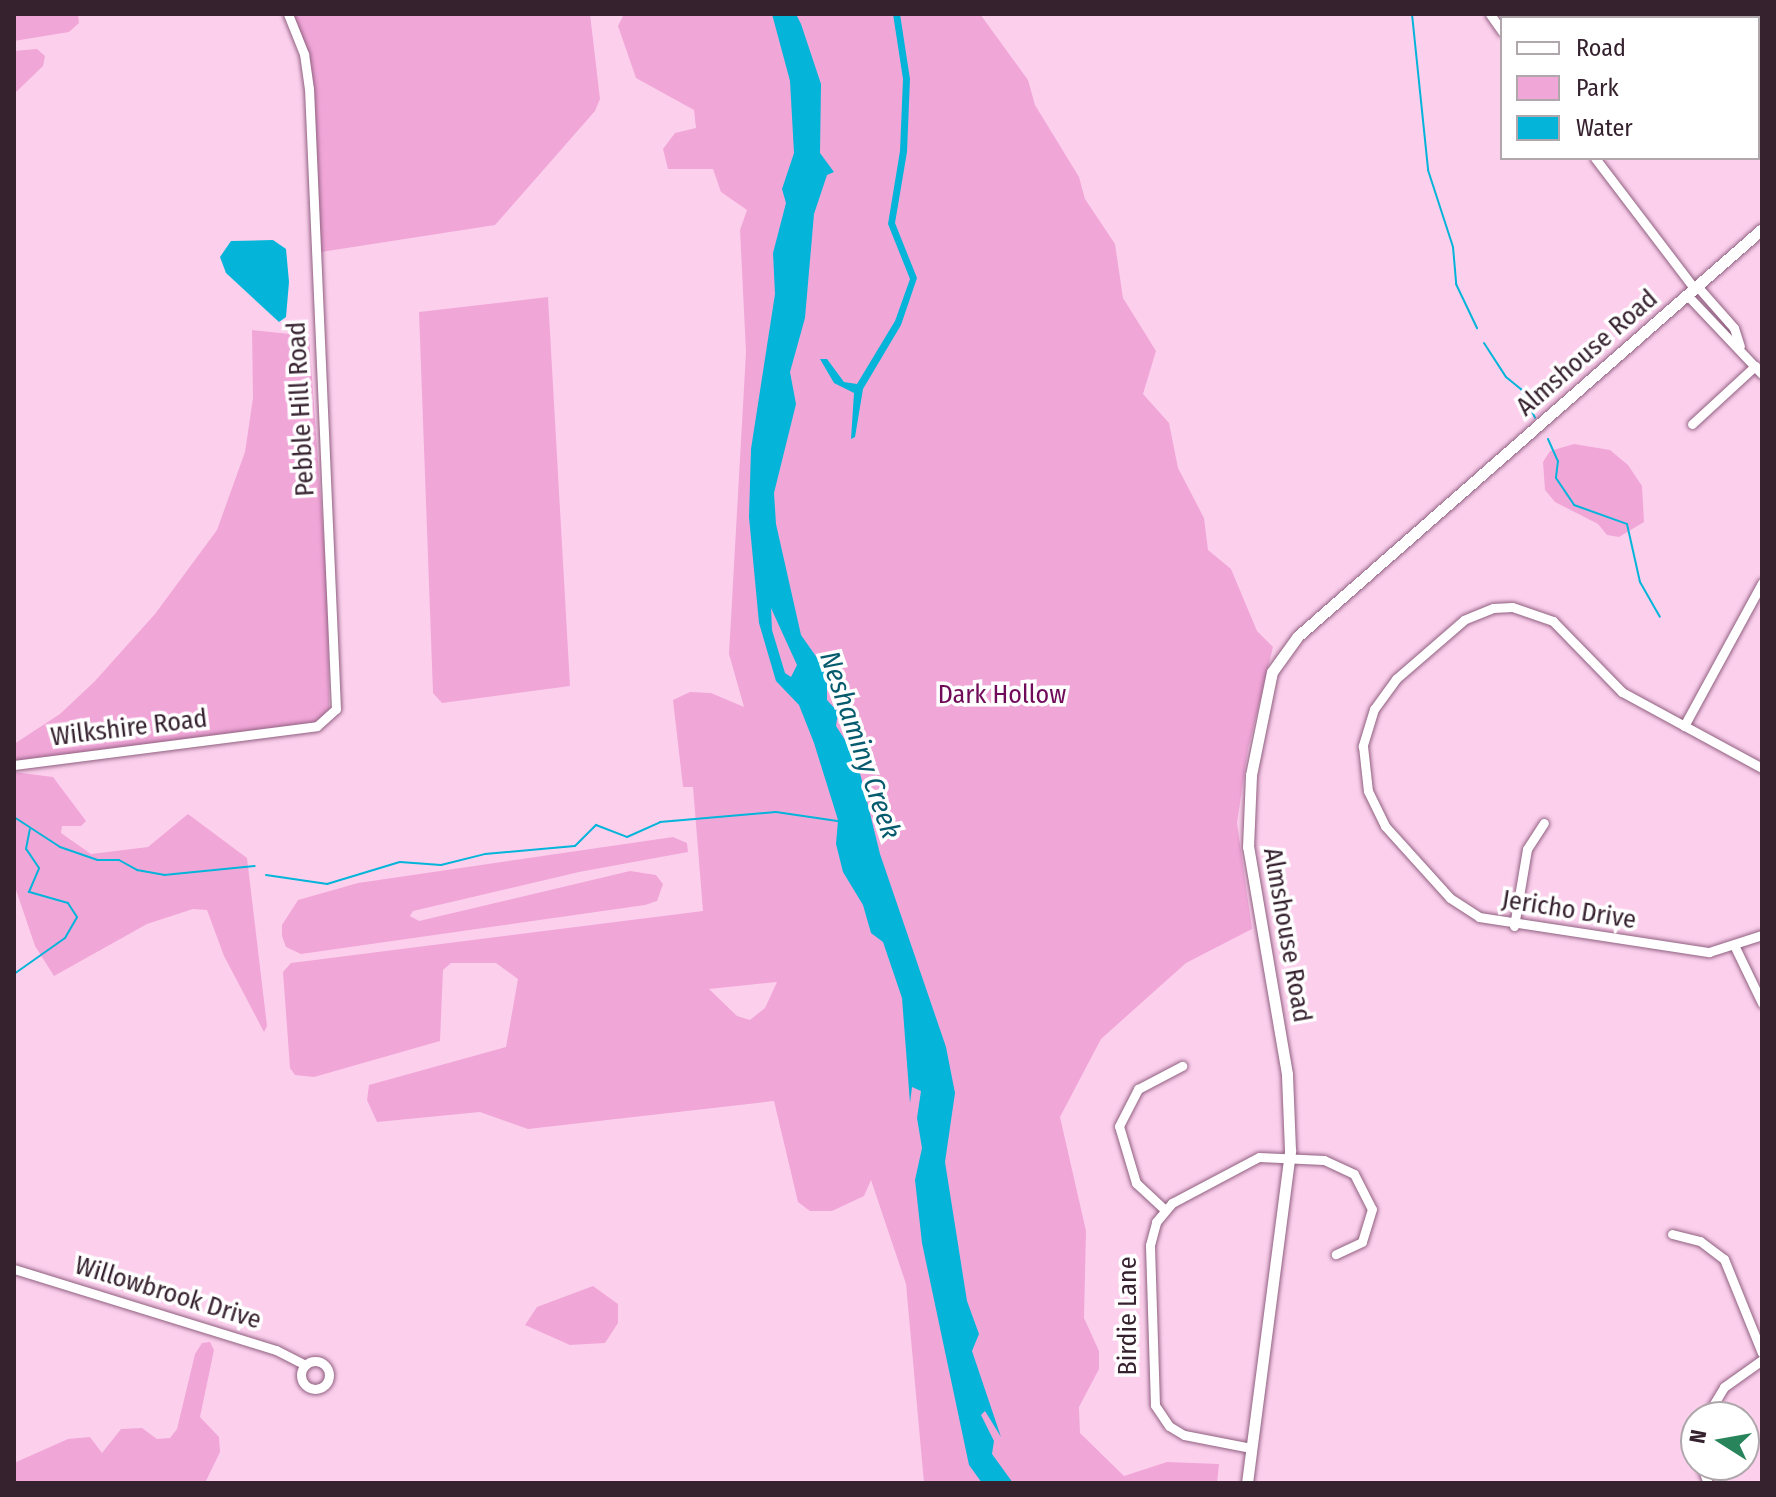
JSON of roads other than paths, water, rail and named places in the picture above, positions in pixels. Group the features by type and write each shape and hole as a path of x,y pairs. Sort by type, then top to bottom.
{"main road":[{"name":"Almshouse Road","path":"1247,1483 1290,1157 1287,1074 1248,847 1251,775 1276,664 1298,636 1762,229"}],"street":[{"name":"Pebble Hill Road","path":"249,735 323,724 334,713 339,696 309,89 304,54 288,14"},
{"path":"1596,160 1693,290 1734,328 1740,346 1762,374"},
{"path":"1692,424 1755,366"},
{"path":"1684,726 1762,583"},
{"name":"Jericho Drive","path":"1762,768 1611,684 1553,621 1512,607 1493,608 1464,620 1386,690 1371,716 1363,746 1364,776 1380,818 1450,898 1479,917 1514,926 1709,952 1735,947 1762,935"},
{"name":"Wilkshire Road","path":"14,765 249,735"},
{"path":"1514,926 1527,849 1544,823"},
{"path":"1735,947 1762,1003"},
{"path":"1182,1066 1138,1089 1119,1121 1121,1145 1133,1176 1164,1209 1257,1158 1290,1157 1340,1165 1366,1191 1372,1212 1367,1236 1355,1248 1336,1254"},
{"name":"Birdie Lane","path":"1164,1209 1150,1245 1153,1399 1164,1420 1184,1435 1251,1448"},
{"path":"1672,1234 1700,1241 1724,1259 1762,1353"},
{"name":"Willowbrook Drive","path":"14,1269 276,1350 305,1365"},
{"path":"1716,1401 1724,1387 1762,1360"}],"water":[{"path":"772,14 796,14 801,24 821,84 820,153 834,172 827,175 814,214 805,318 790,372 796,404 774,493 776,524 801,635 827,672 827,700 838,712 836,726 856,757 880,854 946,1047 955,1093 945,1162 967,1301 979,1334 972,1351 1001,1437 985,1411 981,1415 994,1441 992,1454 1013,1483 982,1483 969,1465 922,1243 915,1180 922,1148 917,1118 921,1091 912,1087 910,1103 902,998 883,942 871,933 863,905 843,872 836,844 838,820 814,743 799,705 776,681 759,623 749,517 751,449 775,294 773,253 786,203 782,189 794,153 790,81","holes":["771,608 797,665 791,677 785,673 772,630"]},
{"path":"893,14 900,14 910,79 907,152 895,223 917,278 901,325 863,389 855,437 851,439 854,393 834,383 820,359 827,359 844,382 857,384 895,321 910,279 888,224 900,151 903,79"},
{"path":"273,240 286,249 289,282 286,317 279,322 226,273 220,257 231,241"}],"waterway":[{"path":"1412,14 1428,170 1453,247 1456,284 1477,328"},
{"path":"1484,343 1506,377 1521,389 1535,418"},
{"path":"1548,439 1558,461 1556,478 1574,505 1627,524 1640,582 1660,617"},
{"path":"266,875 327,884 400,862 441,865 485,854 575,846 596,825 627,837 660,822 776,812 837,821"},
{"path":"14,817 60,847 97,860 119,860 137,870 164,875 255,866"},
{"path":"14,974 65,938 77,917 68,903 29,892 39,868 26,849 30,829"}],"park label":[{"name":"Dark Hollow","path":"1002,695"}],"water label":[{"name":"Neshaminy Creek","path":"860,745"}]}
